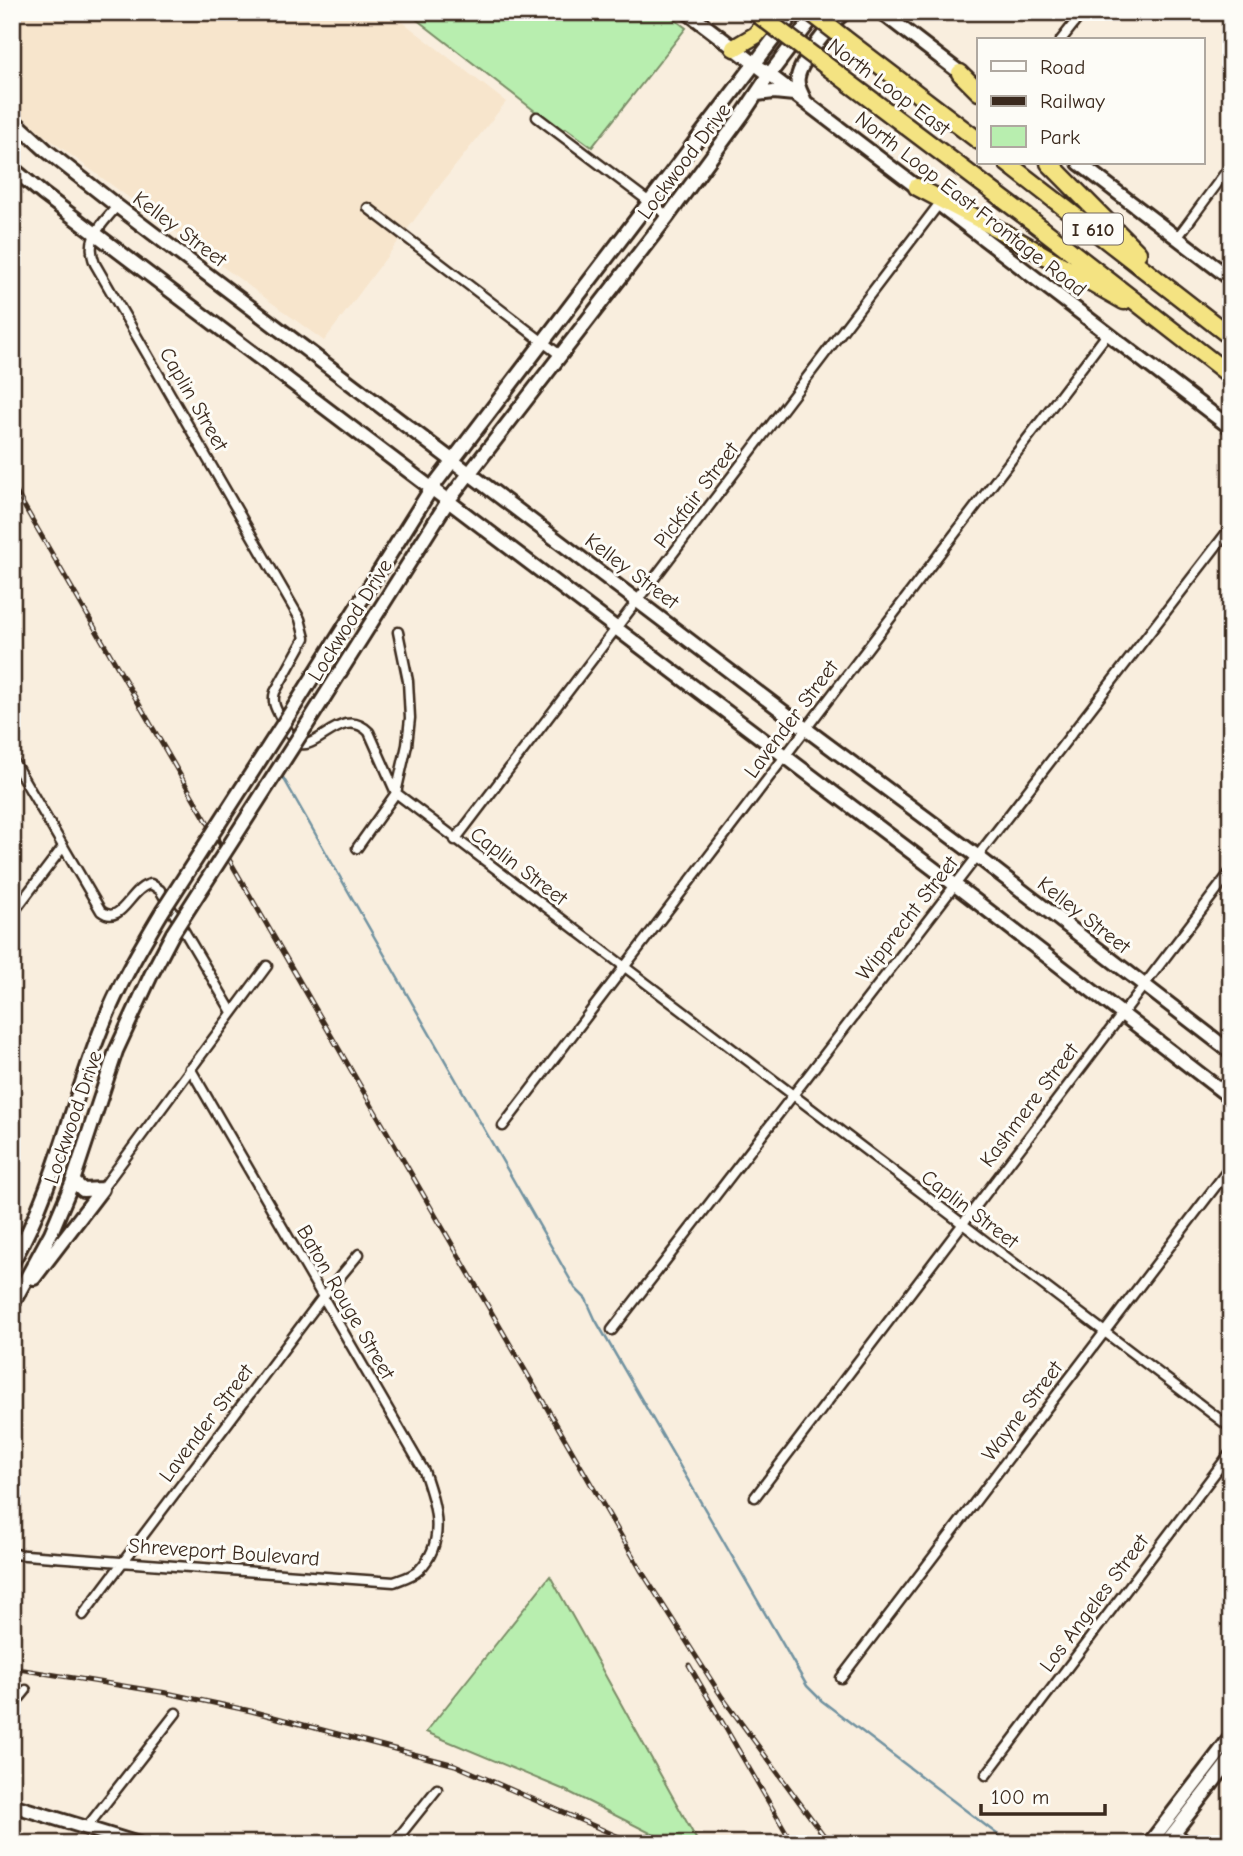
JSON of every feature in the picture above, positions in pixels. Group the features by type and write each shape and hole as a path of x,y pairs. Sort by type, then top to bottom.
{"highway":[{"name":"North Loop East","path":"755,12 1231,376"},
{"path":"734,48 751,40 774,12"},
{"name":"North Loop East","path":"810,12 977,139"},
{"path":"960,73 977,87"},
{"name":"I 610","path":"1008,164 1231,337"},
{"path":"1050,164 1179,295"},
{"path":"917,187 1003,232 1111,295 1149,312"}],"main road":[{"name":"North Loop East Frontage Road","path":"687,12 1231,428"},
{"name":"Lockwood Drive","path":"12,1263 33,1217 102,1027 127,971 162,912 431,489 794,12"},
{"name":"Lockwood Drive","path":"12,1305 55,1224 73,1181 116,1051 173,933 448,501 668,216 817,12"},
{"path":"757,94 774,92 801,97 797,84 800,70 836,19 845,12"},
{"path":"870,12 890,28 904,30"},
{"path":"881,12 960,73"},
{"name":"Kelley Street","path":"12,119 47,151 117,206 977,856 1231,1052"},
{"path":"1080,164 1231,279"},
{"path":"12,168 95,234 955,885 1231,1098"},
{"path":"73,1181 83,1189 102,1189"},
{"path":"12,1305 102,1189"},
{"path":"33,1217 42,1216 55,1224"},
{"path":"1149,1844 1231,1737"},
{"path":"1165,1844 1231,1759"},
{"path":"12,1805 139,1844"}],"street":[{"path":"1063,38 1083,12"},
{"path":"537,117 668,216"},
{"path":"1177,238 1231,165"},
{"name":"Pickfair Street","path":"455,840 939,204"},
{"path":"95,234 117,206"},
{"path":"368,208 560,355"},
{"name":"Caplin Street","path":"95,234 90,246 95,264 300,619 305,638 275,692 275,706 294,740 301,744 313,741 345,723 355,723 365,728 396,793 1231,1429"},
{"name":"Lavender Street","path":"503,1126 1108,333"},
{"name":"Wipprecht Street","path":"612,1330 1231,527"},
{"path":"357,848 396,793 407,745 410,718 408,681 398,632"},
{"path":"12,759 96,904 106,915 113,916 119,913 137,889 144,885 151,884 160,890 232,1012"},
{"path":"12,914 63,847"},
{"name":"Kashmere Street","path":"755,1497 1231,871"},
{"path":"102,1189 267,966"},
{"name":"Baton Rouge Street","path":"190,1068 424,1471 435,1505 438,1525 434,1549 425,1561"},
{"name":"Wayne Street","path":"841,1678 1231,1166"},
{"name":"Lavender Street","path":"83,1615 323,1297 359,1254"},
{"name":"Los Angeles Street","path":"986,1774 1231,1452"},
{"name":"Shreveport Boulevard","path":"12,1554 394,1582 418,1571 425,1561"},
{"path":"12,1707 26,1690"},
{"path":"87,1828 176,1713"},
{"path":"393,1844 437,1789"},
{"path":"1175,1831 1191,1844"}],"shaded area":[{"path":"12,12 390,12 506,102 324,341 41,133 12,106"}],"green space":[{"path":"407,12 665,12 686,28 592,147 566,128 562,132"},
{"path":"550,1576 699,1844 672,1844 567,1791 426,1732"}],"waterway":[{"path":"280,772 575,1288 586,1299 595,1319 807,1686 822,1701 1010,1844"}],"railway":[{"path":"12,485 642,1572 722,1697 830,1844"},
{"path":"689,1665 793,1844"},
{"path":"12,1668 167,1693 251,1711 455,1765 635,1844"}]}
